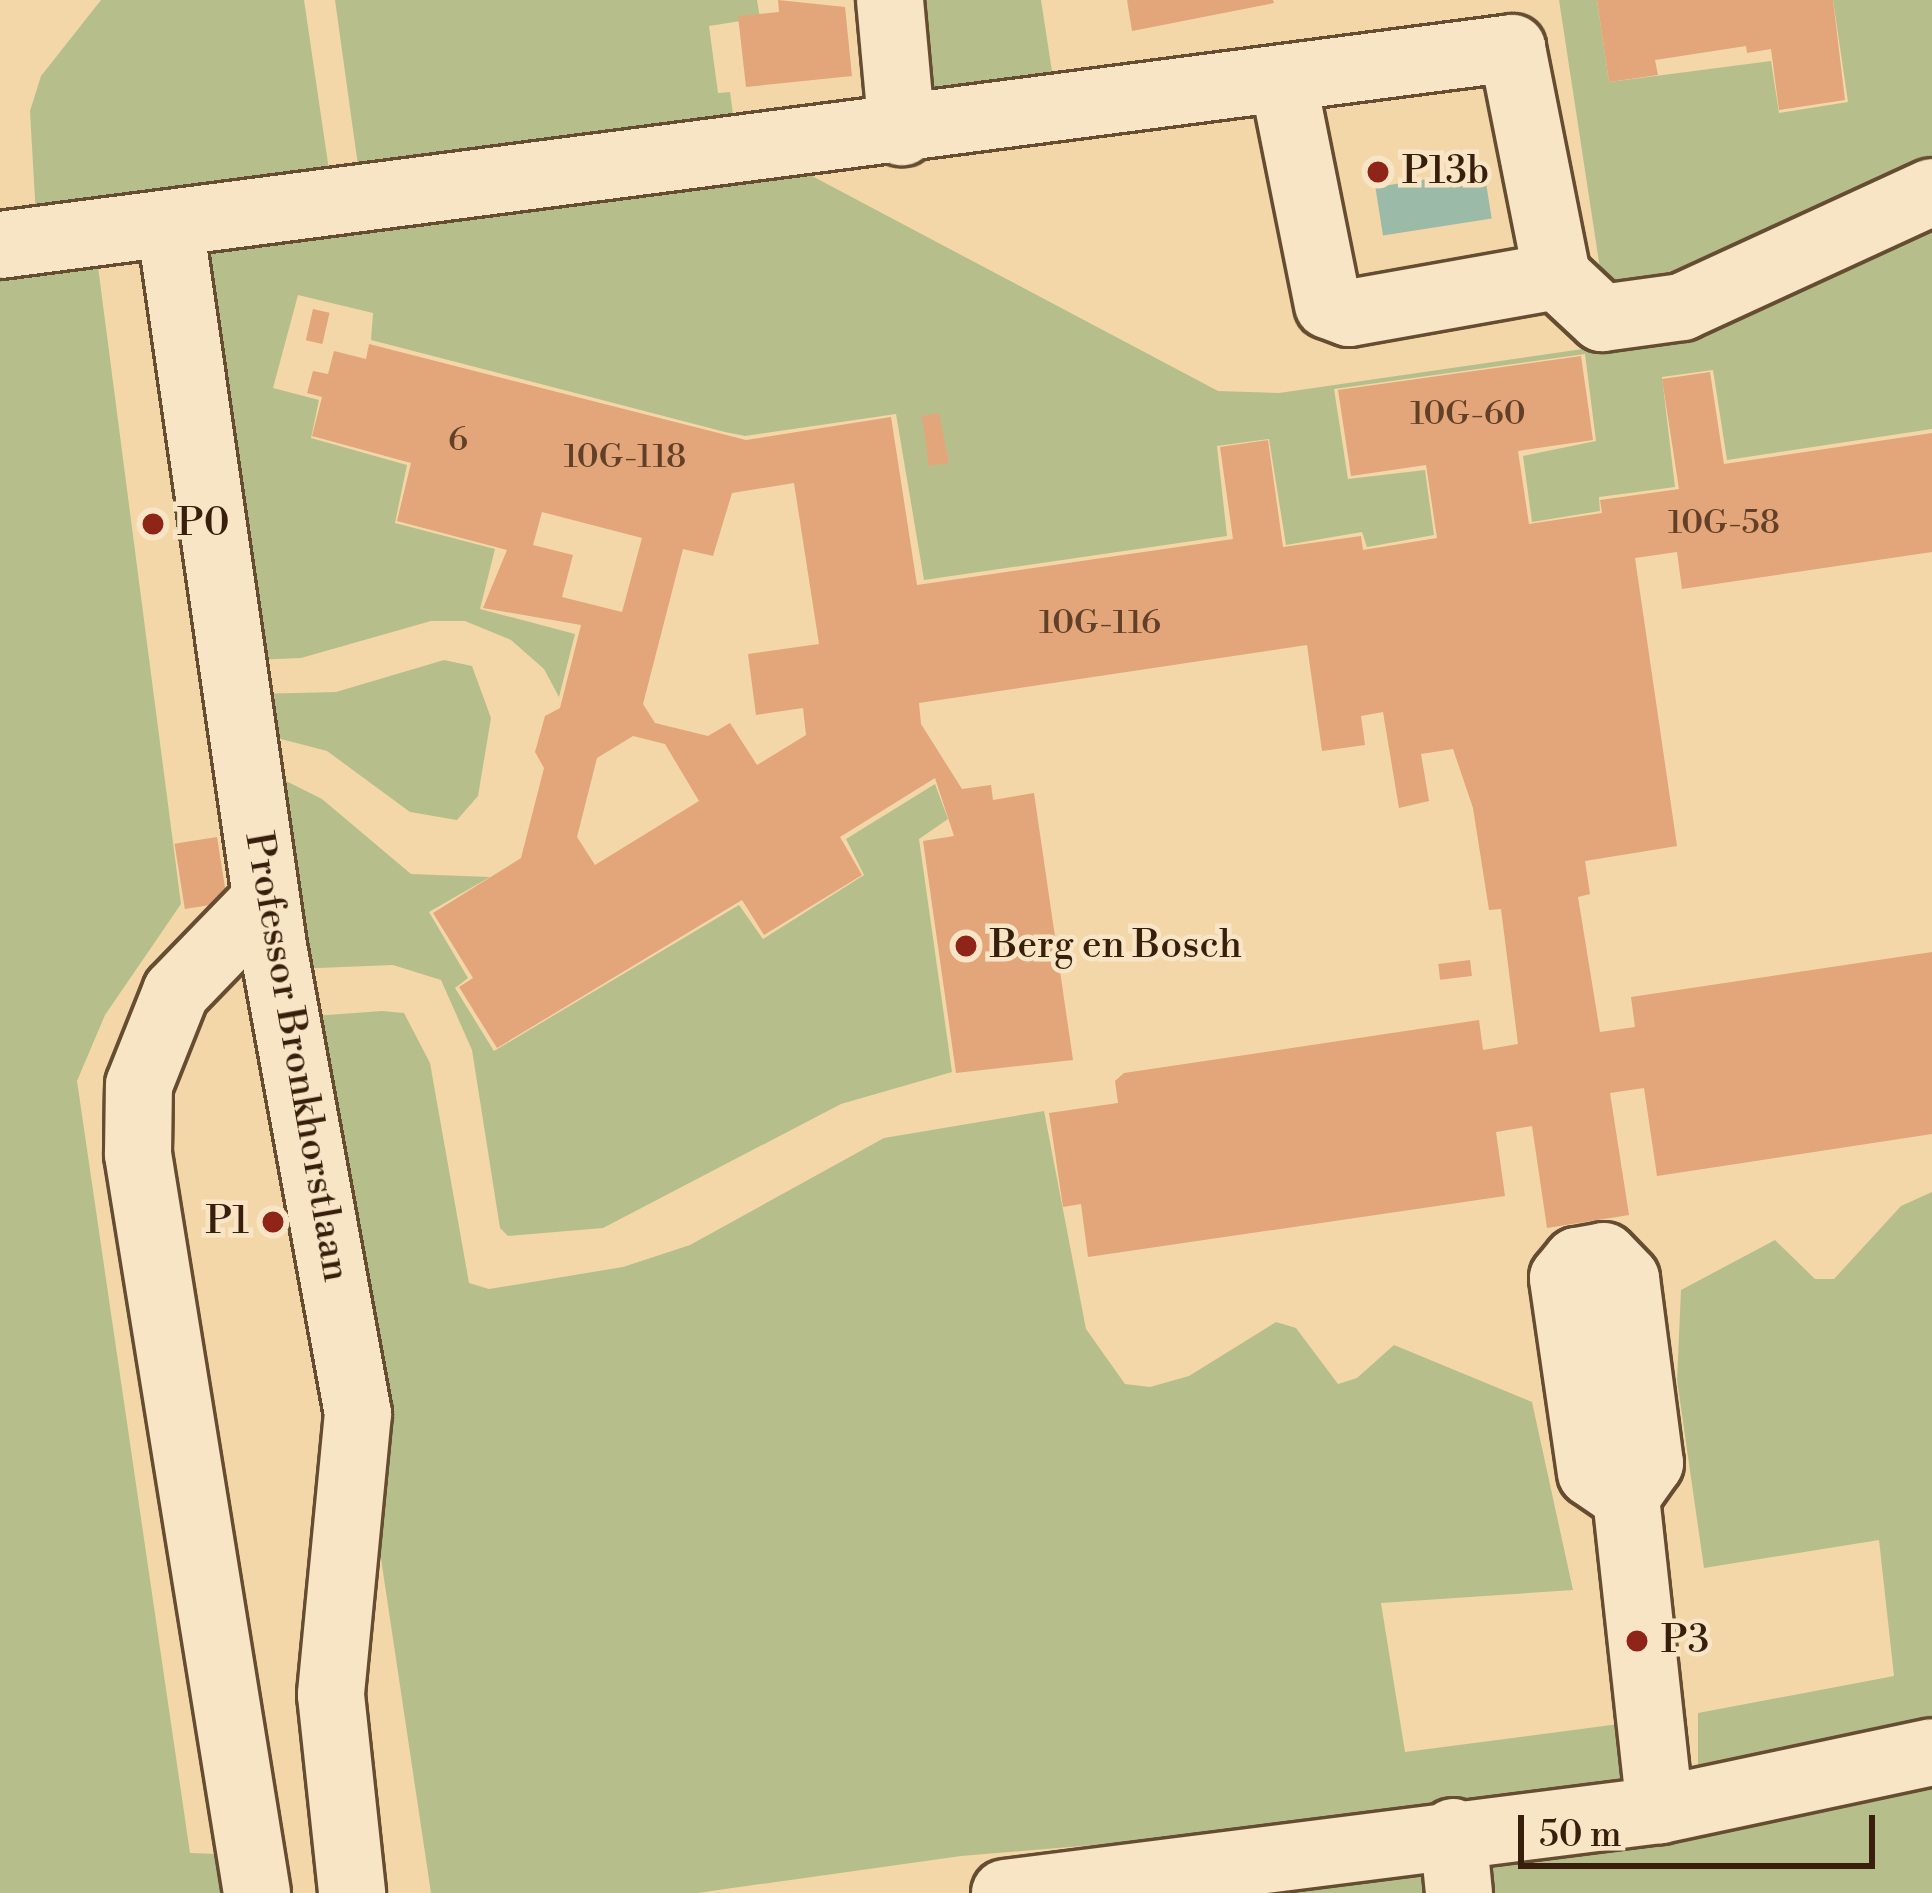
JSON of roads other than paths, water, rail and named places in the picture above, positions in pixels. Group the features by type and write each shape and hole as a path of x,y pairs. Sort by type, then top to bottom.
{"lane":[{"path":"890,0 902,132"},
{"path":"0,245 902,132 1512,48 1557,276 1602,318 1682,307 1932,192"},
{"path":"1283,79 1328,304 1348,314 1557,276"},
{"name":"Professor Bronkhorstlaan","path":"170,224 266,899 358,1413 331,1695 352,1893"},
{"path":"257,1893 138,1154 139,1085 176,992 266,899"},
{"path":"1626,1497 1660,1810"},
{"path":"1005,1893 1456,1862 1660,1810 1932,1752"}],"place":[{"name":"P13b","path":"1378,172"},
{"name":"P0","path":"153,524"},
{"name":"Berg en Bosch","path":"966,946"},
{"name":"P1","path":"273,1222"},
{"name":"P3","path":"1637,1641"}]}
